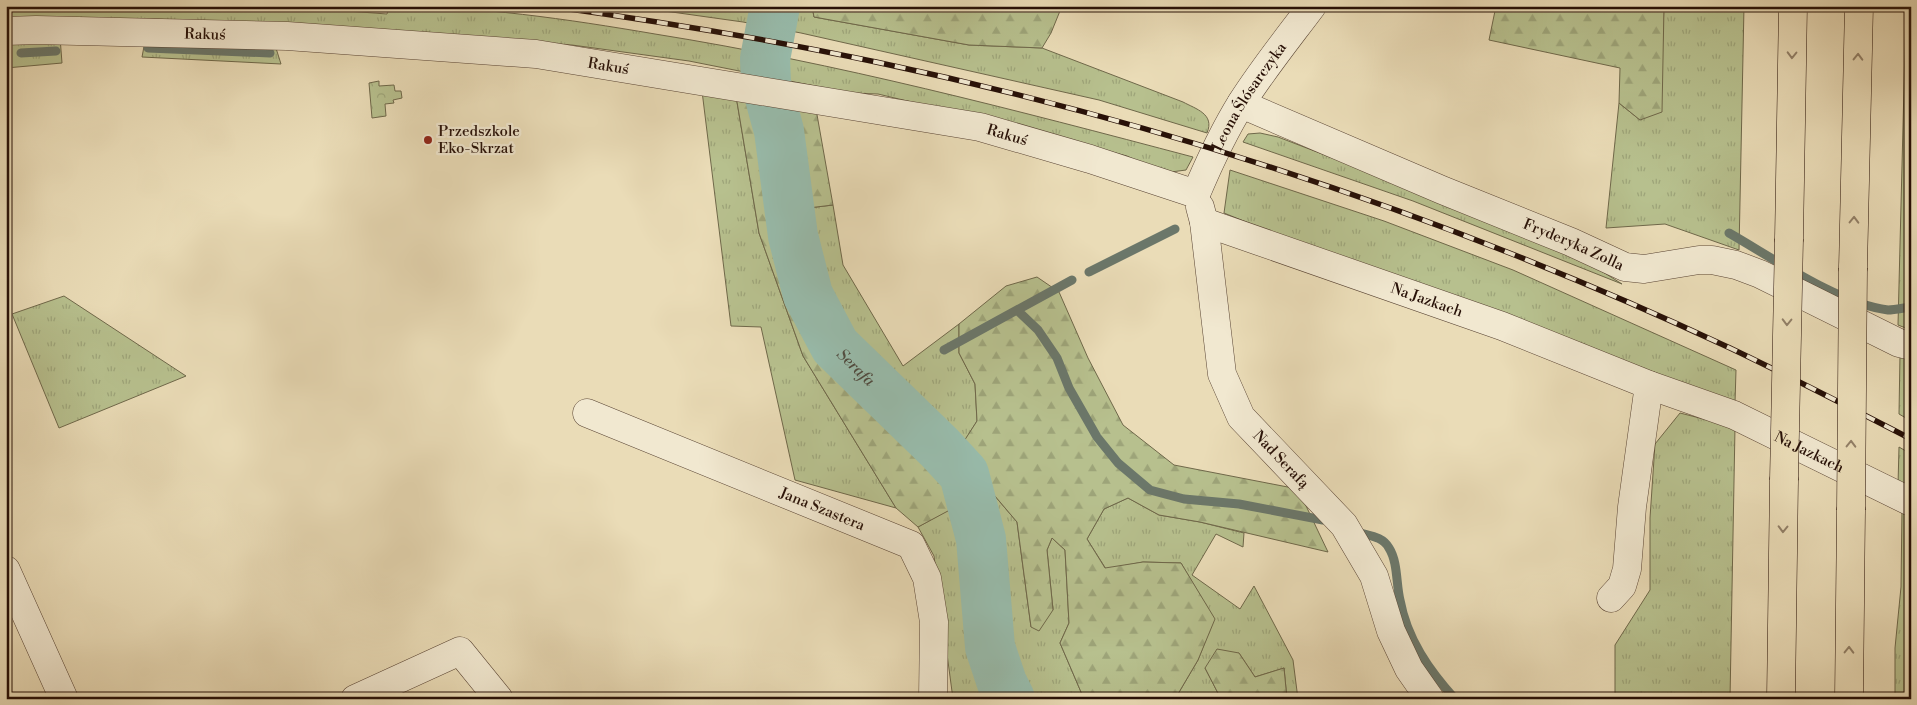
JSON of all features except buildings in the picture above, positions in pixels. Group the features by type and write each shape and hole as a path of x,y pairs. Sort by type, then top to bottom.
{"highway":[{"path":"1780,699 1793,6"},
{"path":"1849,699 1853,268 1859,6"}],"street":[{"name":"Leona Ślósarczyka","path":"1196,194 1210,162 1241,104 1312,6"},
{"name":"Rakuś","path":"6,31 36,30 287,36 536,54 980,127 1090,159 1196,194"},
{"name":"Fryderyka Zolla","path":"1241,104 1442,190 1571,242 1625,267 1644,269 1699,260 1712,260 1736,265 1760,274 1899,343 1911,346"},
{"name":"Nad Serafą","path":"1196,194 1204,222 1222,374 1241,417 1344,525 1374,576 1391,631 1409,669 1430,699"},
{"name":"Na Jazkach","path":"1204,222 1502,326 1649,385 1734,415 1911,502"},
{"path":"1611,598 1622,586 1627,569 1632,507 1649,385"},
{"name":"Jana Szastera","path":"586,413 911,545 926,578 934,622 933,699"},
{"path":"6,570 64,699"},
{"path":"355,699 460,651 499,699"}],"green space":[{"path":"6,6 281,6 387,14 389,6 456,8 556,19 622,28 723,46 858,73 993,105 1193,157 1186,170 1171,172 1153,169 1127,156 1029,130 878,94 850,93 689,61 572,45 155,19 6,18"},
{"path":"629,6 812,6 814,17 969,45 1042,48 1183,102 1203,113 1209,126 1207,133 1099,100 801,33 743,22"},
{"path":"812,6 1062,6 1051,33 1042,48 969,45 814,17"},
{"path":"1496,6 1664,6 1662,112 1640,120 1619,103 1620,68 1489,40"},
{"path":"1664,6 1744,6 1739,250 1665,224 1606,228 1619,103 1640,120 1662,55"},
{"path":"1906,6 1911,6 1911,330 1898,325"},
{"path":"60,37 62,63 6,68 6,41"},
{"path":"145,41 275,45 281,64 142,57"},
{"path":"379,81 379,86 394,85 395,91 401,91 402,98 393,100 394,103 385,104 386,116 372,118 369,83"},
{"path":"702,91 736,96 759,233 803,356 896,508 795,480 761,327 731,326"},
{"path":"736,96 816,109 833,205 808,208 814,253 836,321 875,358 957,452 977,421 975,384 959,353 959,324 1006,286 1037,277 1059,292 1088,358 1123,425 1174,465 1298,489 1328,552 1200,522 1159,515 1128,498 1104,509 1087,539 1105,568 1143,562 1181,563 1215,619 1198,660 1175,699 1084,699 1060,643 1069,623 1065,550 1052,538 1047,550 1053,610 1039,631 1031,627 1017,522 989,489 918,527 896,508 803,356 759,233"},
{"path":"1260,133 1278,137 1434,197 1592,265 1622,284 1413,201 1243,142 1248,134"},
{"path":"1230,170 1384,221 1513,270 1736,370 1735,403 1384,278 1224,213"},
{"path":"833,205 843,265 903,366 959,324 959,353 975,384 977,421 957,453 875,358 836,321 814,253 808,208"},
{"path":"64,296 186,376 59,428 12,314"},
{"path":"1900,354 1911,358 1911,421 1899,414"},
{"path":"1680,413 1735,427 1730,699 1615,699 1615,645 1650,590 1650,518 1655,444"},
{"path":"1899,447 1911,454 1911,492 1898,485"},
{"path":"988,488 1017,522 1031,627 1053,610 1047,550 1052,538 1065,550 1069,623 1060,643 1084,699 953,699 934,556 918,527"},
{"path":"1128,498 1159,515 1200,522 1244,533 1243,547 1216,534 1192,575 1240,609 1254,586 1293,660 1298,699 1287,699 1284,668 1255,677 1239,653 1205,668 1221,699 1175,699 1198,660 1214,619 1181,563 1143,562 1106,569 1087,539 1104,509"},
{"path":"1902,508 1911,513 1911,699 1895,699 1895,648 1901,587"},
{"path":"1217,649 1239,653 1255,677 1284,668 1287,699 1221,699 1205,668"}],"waterway":[{"name":"Serafa","path":"775,6 765,59 766,83 779,131 793,236 808,295 835,346 940,448 964,474 981,539 990,647 1002,683 1010,699"},
{"path":"148,48 270,53"},
{"path":"21,53 56,51"},
{"path":"1089,272 1175,229"},
{"path":"1729,233 1807,279 1849,299 1888,310 1911,307"},
{"path":"1017,310 1072,280"},
{"path":"944,350 1017,310 1038,330 1057,358 1069,388 1097,437 1118,463 1150,490 1184,499 1239,504 1323,520"},
{"path":"878,390 897,379"},
{"path":"1360,533 1380,539 1389,548 1394,560 1400,600 1408,628 1420,653 1436,677 1455,699"}],"railway":[{"path":"548,6 712,31 876,62 986,87 1204,146 1418,218 1523,258 1730,348 1911,439"}],"place":[{"name":"Przedszkole Eko-Skrzat","path":"428,140"}]}
